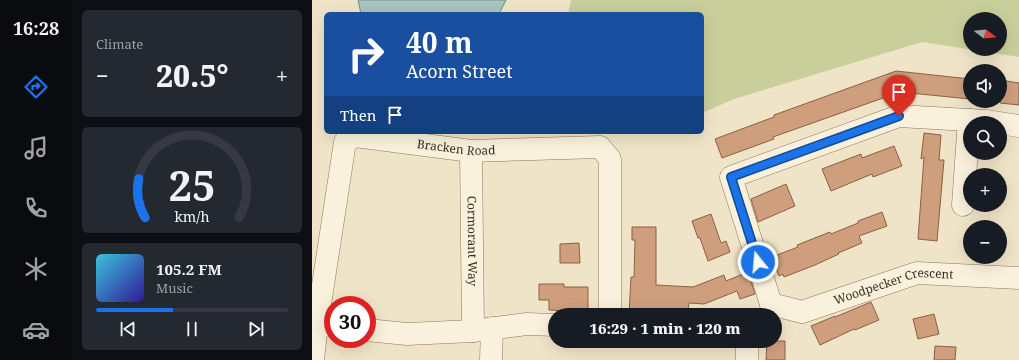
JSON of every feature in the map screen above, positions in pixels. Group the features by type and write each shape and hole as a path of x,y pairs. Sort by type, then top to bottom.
{"street":[{"path":"764,308 731,177 899,116 963,120"},
{"path":"1007,125 1019,126"},
{"name":"Bracken Road","path":"328,296 344,142 355,136 471,151 600,148 610,159 610,308"},
{"name":"Cormorant Way","path":"471,151 483,330 491,360"},
{"name":"Woodpecker Crescent","path":"782,311 802,312 917,273 1019,278"},
{"path":"376,331 407,334 483,330 527,324 548,324"},
{"path":"313,360 324,328"},
{"path":"746,360 747,348"}],"green space":[{"path":"571,0 1019,0 1019,57 1007,55 1007,12 963,12 963,48 922,42 734,99 704,112 704,12 568,12"}],"water":[{"path":"358,0 506,0 500,12 361,12"}],"building":[{"path":"896,71 963,78 963,98 900,92 773,137 774,139 722,158 715,139 774,117 774,115"},
{"path":"1007,81 1019,83 1019,105 1007,104"},
{"path":"924,133 941,135 939,160 944,160 937,241 918,239 924,157 921,159"},
{"path":"894,146 902,166 873,177 872,174 831,191 822,169 861,154 862,158"},
{"path":"786,184 795,206 758,222 751,199"},
{"path":"882,212 887,226 859,236 862,243 815,265 784,277 783,274 779,276 772,257 798,247 797,245 830,232 831,234 858,223 858,221"},
{"path":"711,214 721,243 726,241 730,252 708,261 692,221"},
{"path":"632,227 656,227 656,285 693,287 724,275 726,281 748,272 755,294 740,299 737,291 704,304 689,303 688,308 629,308 631,277 634,277 635,240 632,240"},
{"path":"579,243 580,263 560,263 560,244"},
{"path":"539,284 564,284 564,287 588,287 588,308 549,308 549,300 539,300"},
{"path":"871,302 879,320 855,330 854,329 820,345 811,326"},
{"path":"934,314 939,334 918,339 913,319"},
{"path":"782,341 785,341 785,360 766,360 767,348 782,348"},
{"path":"935,346 956,347 955,360 934,360"}],"route":[{"path":"758,262 731,177 899,116"}]}
